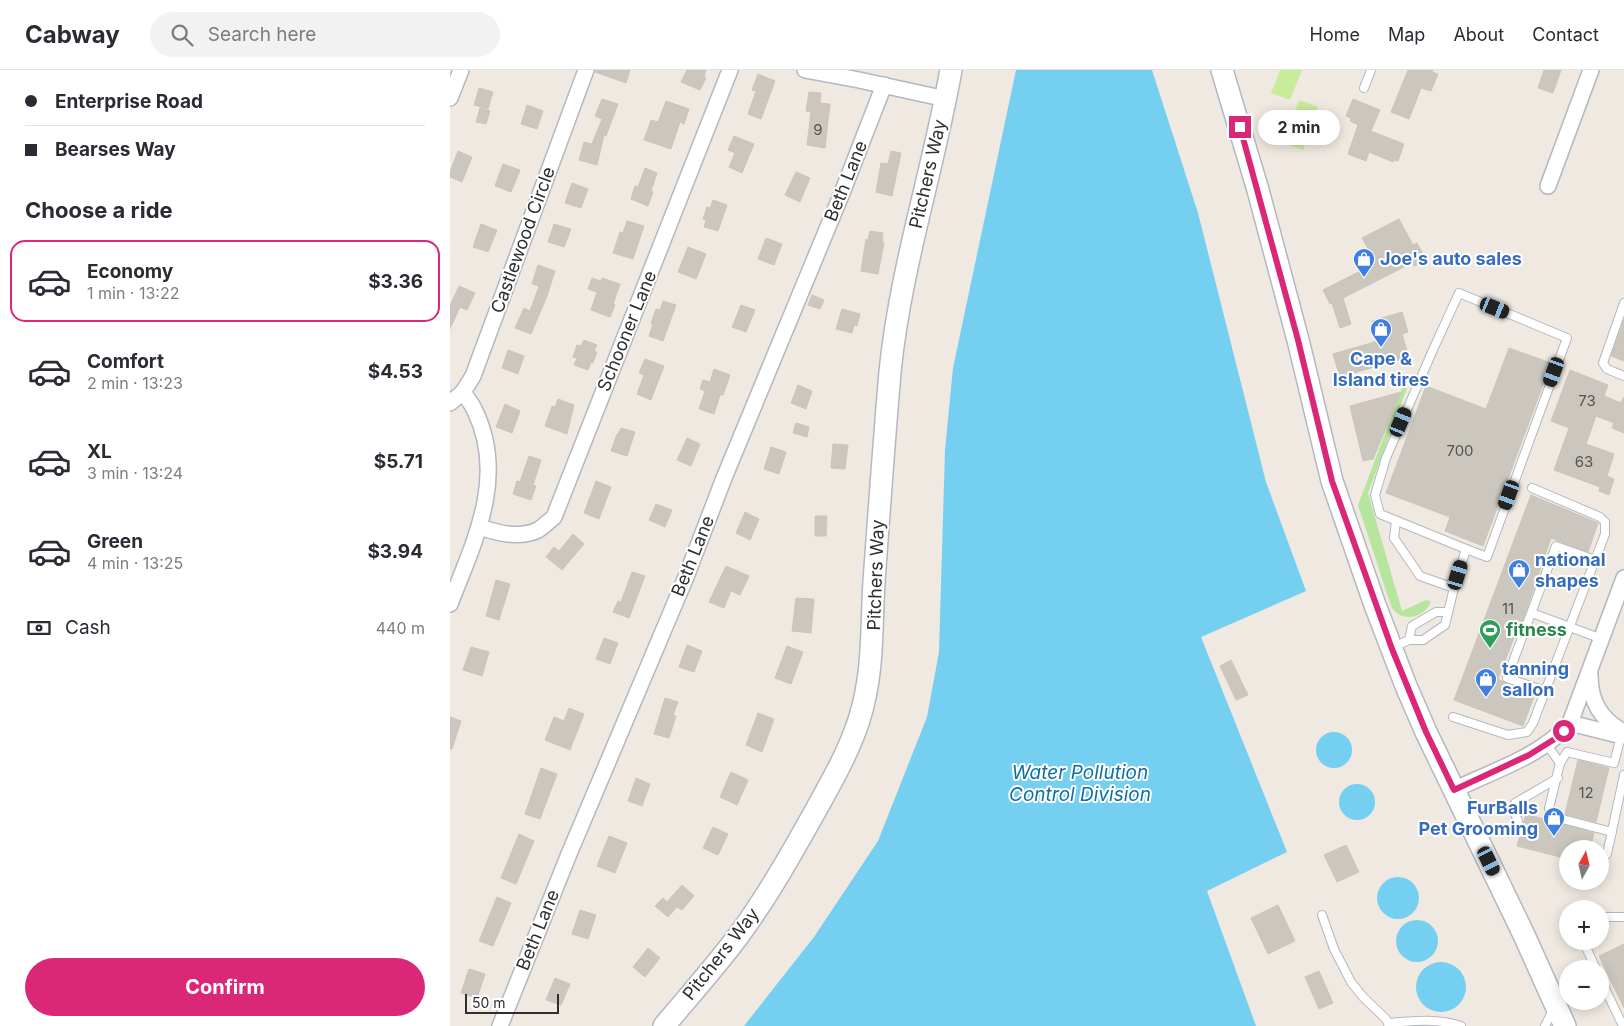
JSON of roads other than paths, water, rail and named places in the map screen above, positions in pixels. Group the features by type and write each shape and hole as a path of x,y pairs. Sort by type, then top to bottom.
{"main road":[{"name":"Pitchers Way","path":"664,1026 734,942 765,897 830,785 860,719 873,649 873,598 878,507 891,370 903,289 951,70"},
{"path":"1222,70 1258,190 1298,340 1332,481 1400,644 1426,732 1524,935 1564,1026"}],"street":[{"path":"450,98 461,70"},
{"name":"Castlewood Circle","path":"450,403 463,392 472,376 586,70"},
{"name":"Schooner Lane","path":"479,527 498,533 520,535 538,530 554,517 730,70"},
{"path":"805,70 946,99"},
{"path":"1548,186 1591,70"},
{"name":"Beth Lane","path":"500,1026 569,854 686,577 724,478 842,193 884,85"},
{"path":"450,604 479,527 488,486 487,450 476,412 463,392"},
{"path":"1454,790 1547,745 1570,724 1624,578"},
{"path":"1590,671 1595,706 1608,722 1623,735"},
{"path":"1570,724 1623,735"}],"lane":[{"path":"1364,88 1371,70"},
{"path":"1459,294 1567,338 1487,556 1396,521 1380,514 1375,495 1386,458 1459,294"},
{"path":"1624,302 1603,363 1607,369 1624,376"},
{"path":"1453,717 1508,735 1527,732 1533,723 1605,534 1605,522 1600,517 1532,488"},
{"path":"1396,521 1394,538 1420,576 1454,588"},
{"path":"1545,691 1507,678 1556,546 1595,560"},
{"path":"1400,644 1423,640 1445,625 1466,549"},
{"path":"1400,644 1412,626 1436,612 1448,612"},
{"path":"1532,613 1602,639"},
{"path":"1614,763 1623,735"},
{"path":"1547,745 1560,763"},
{"path":"1612,832 1551,816 1549,808 1558,778 1560,763 1566,752 1624,765"},
{"path":"1609,845 1624,775"},
{"path":"1518,821 1513,809 1515,804 1558,778"},
{"path":"1322,915 1341,964 1351,982 1363,997 1386,1019 1389,1025 1425,1020 1461,1026"},
{"path":"1609,916 1624,917"},
{"path":"1609,997 1623,1026"},
{"path":"1545,1026 1555,1006"}],"water":[{"name":"Water Pollution Control Division","path":"1016,70 1152,70 1198,213 1266,482 1306,591 1201,637 1287,852 1207,891 1256,1026 744,1026 814,937 878,841 927,717 939,652 945,450 953,368"},
{"path":"1334,732 1347,737 1352,750 1347,763 1334,768 1321,763 1316,750 1321,737"},
{"path":"1357,784 1370,789 1375,802 1370,815 1357,820 1344,815 1339,802 1344,789"},
{"path":"1402,877 1410,880 1416,886 1419,898 1416,910 1410,916 1394,919 1386,916 1380,910 1377,894 1380,886 1386,880"},
{"path":"1421,920 1429,923 1435,929 1438,941 1435,953 1429,959 1413,962 1405,959 1399,953 1396,937 1399,929 1405,923"},
{"path":"1436,962 1446,962 1459,969 1466,982 1466,992 1459,1005 1446,1012 1436,1012 1427,1008 1420,1001 1416,992 1416,982 1420,973 1427,966"}],"place":[{"name":"Joe's auto sales","path":"1364,278"},
{"name":"Cape & Island tires","path":"1381,348"},
{"name":"national shapes","path":"1519,589"},
{"name":"fitness","path":"1490,649"},
{"name":"tanning sallon","path":"1486,698"},
{"name":"FurBalls Pet Grooming","path":"1554,837"}]}
